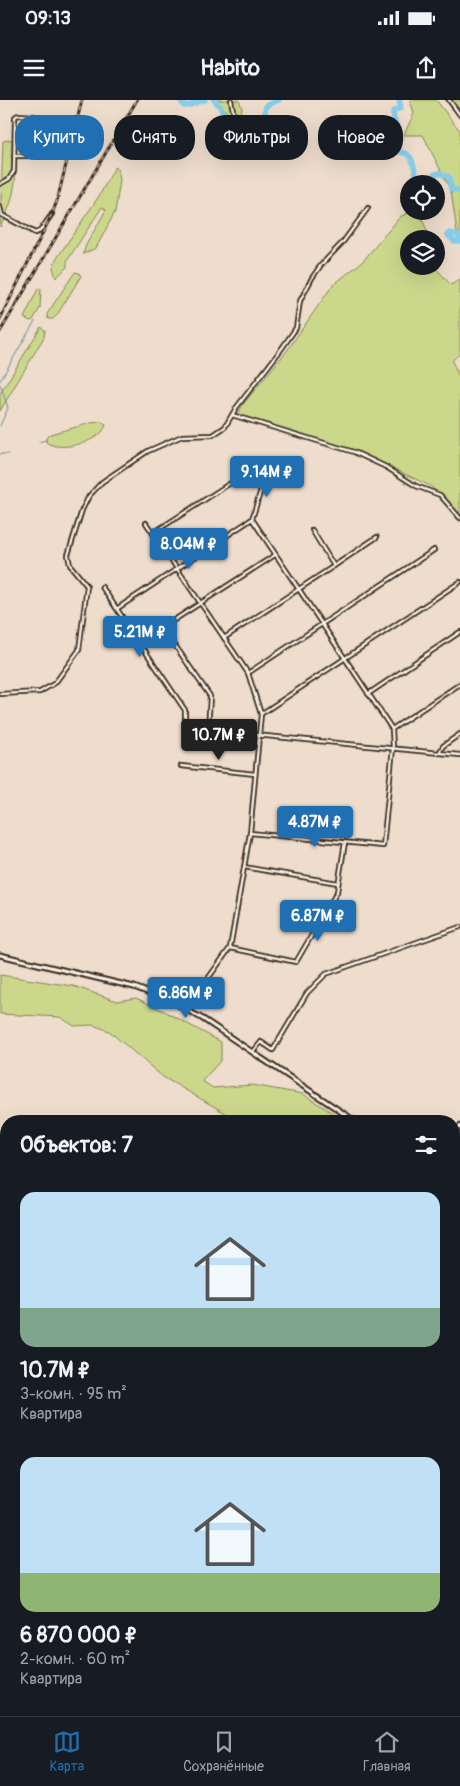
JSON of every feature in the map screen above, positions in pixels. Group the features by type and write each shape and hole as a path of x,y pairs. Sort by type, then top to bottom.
{"main road":[{"path":"0,955 134,987 171,1001 253,1052 346,1115"}],"street":[{"path":"231,100 234,115"},
{"path":"449,100 460,115"},
{"path":"0,184 12,175 14,117 18,115 35,117 35,152 31,156 14,156"},
{"path":"0,207 2,215 0,219"},
{"path":"0,694 34,693 46,690 55,683 79,650 87,586 70,565 68,554 82,510 93,490 136,458 168,441 190,435 216,434 225,427 241,400 280,352 296,328 299,305 312,278 321,265 343,242 368,208"},
{"path":"2,215 36,233 40,232 52,214"},
{"path":"232,416 354,452 386,467 416,486 440,495 460,518"},
{"path":"118,608 252,519 266,473"},
{"path":"154,533 229,484"},
{"path":"250,833 383,846 393,748 392,729 252,519"},
{"path":"146,523 248,673 261,714 250,833 230,948 186,1009"},
{"path":"312,530 334,566"},
{"path":"224,638 378,537"},
{"path":"248,673 434,550"},
{"path":"140,642 275,554"},
{"path":"261,714 460,582"},
{"path":"102,586 185,710 185,728 460,755"},
{"path":"163,628 210,696 208,730"},
{"path":"368,694 460,632"},
{"path":"392,729 460,684"},
{"path":"439,752 443,746 460,734"},
{"path":"181,766 255,774"},
{"path":"230,948 296,962 337,892 344,842"},
{"path":"244,868 338,883"},
{"path":"253,1052 261,1042 273,1050 307,993 326,974 460,927"}],"green space":[{"path":"217,100 239,100 242,108 239,115 229,115"},
{"path":"410,100 436,100 460,131 460,238 458,239 451,191 445,175 443,175 423,135 404,135 414,113"},
{"path":"445,100 460,100 460,118"},
{"path":"15,139 16,163 13,194 6,216 0,227 3,141"},
{"path":"115,167 118,169 120,181 115,212 96,248 83,254 86,245 106,210 102,207 67,261 67,267 56,278 53,267 55,261 99,196"},
{"path":"400,217 400,220 423,220 426,230 400,230 400,275 442,275 451,285 460,279 460,353 452,361 460,379 460,521 432,487 364,454 237,415 244,403 286,352 332,286 363,261"},
{"path":"75,272 81,276 57,315 53,319 48,319 47,314"},
{"path":"41,288 40,308 33,320 30,321 24,318 38,289"},
{"path":"41,327 45,330 44,337 0,411 0,394"},
{"path":"101,422 106,425 103,431 89,441 70,446 52,445 46,442 46,438 50,434"},
{"path":"0,975 73,986 117,1001 136,998 221,1042 221,1060 202,1081 213,1088 252,1085 303,1094 336,1115 229,1115 163,1077 109,1031 93,1025 74,1026 60,1017 0,1014"}],"waterway":[{"path":"180,100 184,106 205,100"},
{"path":"214,100 220,106 223,114 221,141 227,152 233,153 242,151 248,144 254,130 263,124 266,106 279,100"},
{"path":"399,100 401,108 393,111 401,136 397,145 400,152 405,153 410,158 417,178 424,181 427,177 439,173 449,177 451,189 460,191"},
{"path":"460,237 450,233 448,235 454,241 460,241"},
{"path":"0,381 35,321"},
{"path":"0,384 8,408 0,426"},
{"path":"39,442 46,440"},
{"path":"0,454 8,454"}],"railway":[{"path":"0,319 57,201 82,100"},
{"path":"0,332 137,100"}]}
